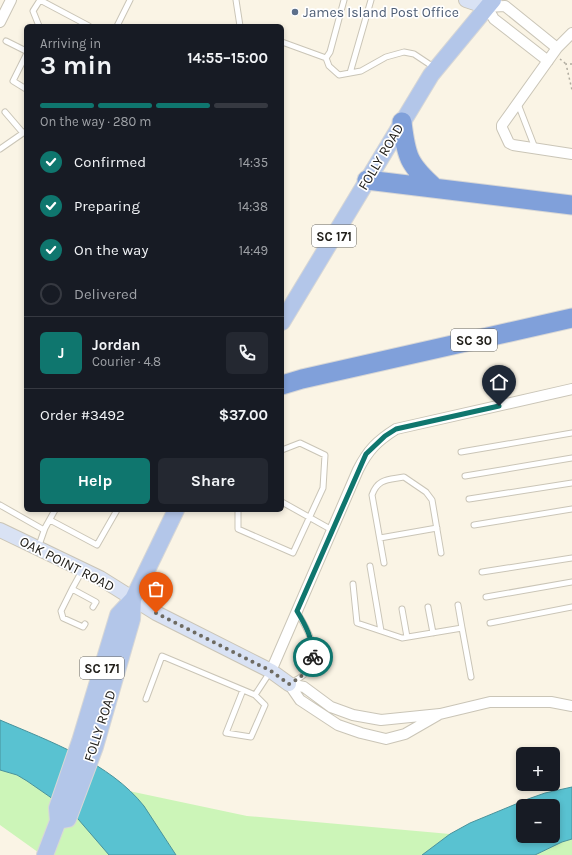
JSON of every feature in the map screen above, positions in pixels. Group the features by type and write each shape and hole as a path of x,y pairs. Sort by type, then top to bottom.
{"highway":[{"path":"402,122 405,147 410,161 422,177 435,188"},
{"path":"367,180 572,205"},
{"name":"SC 30","path":"284,384 572,318"},
{"path":"284,375 307,378"}],"main road":[{"name":"FOLLY ROAD","path":"284,319 431,75 490,4"},
{"name":"FOLLY ROAD","path":"45,855 58,821 57,808 88,744 118,615 132,599 175,512"}],"street":[{"path":"0,22 11,0"},
{"path":"466,0 505,6 557,48"},
{"path":"490,4 494,20 548,60"},
{"path":"572,33 557,48 502,125 509,143 572,154"},
{"path":"271,671 366,454 385,436 396,429 572,389"},
{"name":"OAK POINT ROAD","path":"0,530 100,578 156,613 271,671 289,684"},
{"path":"289,684 300,700 338,725 361,733 386,739 405,734 440,714"},
{"path":"289,684 304,687 331,707 353,715 381,720 440,714 490,702 551,702 572,706"}],"lane":[{"path":"38,24 34,11 40,0 84,24"},
{"path":"119,24 130,0"},
{"path":"236,0 240,24"},
{"path":"326,58 330,52 344,0"},
{"path":"350,73 371,0"},
{"path":"6,41 24,50"},
{"path":"284,43 326,58 329,66 339,75 361,71 386,57 404,52 414,54 436,68"},
{"path":"24,59 13,82 24,88"},
{"path":"518,103 535,148"},
{"path":"4,112 24,131"},
{"path":"0,149 24,133"},
{"path":"461,452 572,433"},
{"path":"238,512 238,529 293,553 323,488 326,455 300,442 284,449"},
{"path":"465,476 572,458"},
{"path":"384,564 372,495 375,488 382,481 404,477 426,492 432,500 441,553"},
{"path":"469,499 572,482"},
{"path":"284,503 332,530"},
{"path":"0,506 44,530"},
{"path":"474,525 572,509"},
{"path":"38,549 44,530 54,512"},
{"path":"50,520 97,545 116,512"},
{"path":"380,538 437,528"},
{"path":"482,572 572,558"},
{"path":"370,566 381,631"},
{"path":"82,570 61,611 63,618 83,627 85,624"},
{"path":"486,597 572,582"},
{"path":"353,584 357,623 402,638 462,628"},
{"path":"72,589 96,602 93,607"},
{"path":"458,605 471,677"},
{"path":"428,606 433,633"},
{"path":"490,622 572,607"},
{"path":"402,609 407,637"},
{"path":"289,684 301,677 308,670 313,659 313,646 307,628 297,611"},
{"path":"146,699 162,656 255,695 264,705 252,737 226,733 243,690"},
{"path":"255,695 271,671"}],"path":[{"path":"572,64 566,64 572,90"}],"green space":[{"path":"0,770 17,775 66,808 87,828 109,855 42,855 0,825"},
{"path":"129,791 247,816 450,834 422,855 176,855 143,806"},
{"path":"572,839 572,855 535,855 560,843"}],"water":[{"path":"0,720 78,755 114,777 144,806 176,855 109,855 78,819 66,808 17,775 0,770"},
{"path":"572,787 572,839 560,843 560,799 528,799 545,793 560,791 560,790"},
{"path":"516,804 516,843 560,843 535,855 422,855 450,834 470,823"}],"way so far":[{"path":"156,613 271,671 289,684 301,677 308,670 313,657"}],"place":[{"name":"James Island Post Office","path":"295,12"}],"route":[{"path":"313,657 313,646 307,628 297,611 366,454 385,436 396,429 499,406"}]}
